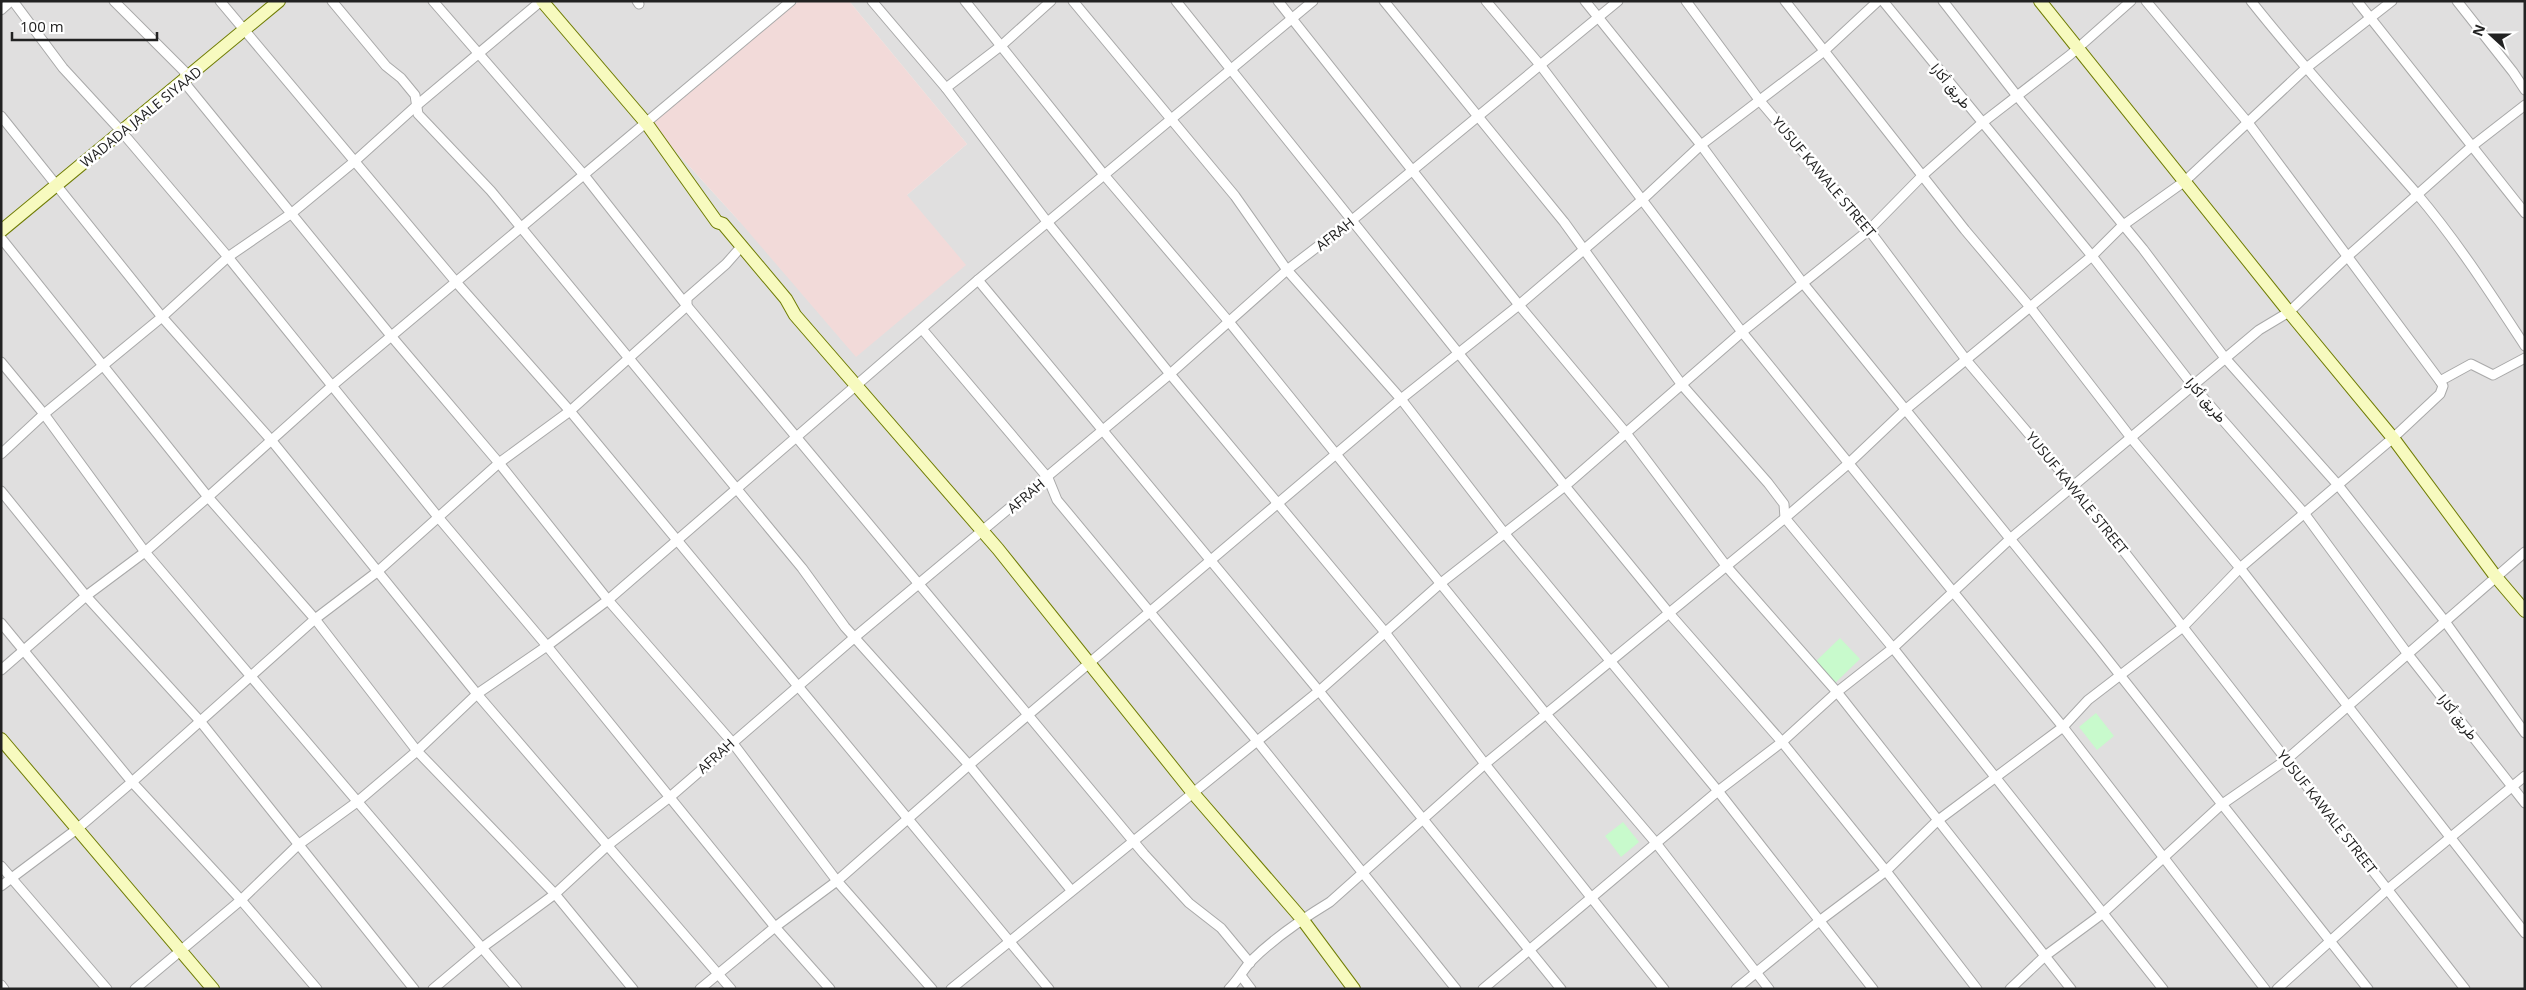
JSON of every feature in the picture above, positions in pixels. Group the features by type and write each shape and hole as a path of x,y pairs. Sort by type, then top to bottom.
{"street":[{"path":"1,10 12,1 63,68 122,131 228,257 438,517 547,646 775,927 830,989"},
{"path":"114,1 174,58 185,72 184,82 292,212 392,337 499,463 608,600 732,742 837,881 932,989"},
{"path":"220,1 456,282 570,411 1049,989"},
{"name":"WADADA JAALE SIYAAD","path":"1,231 184,82 279,1"},
{"path":"332,1 386,66 415,95 418,114 491,191 627,359 802,568 855,637 968,765 1071,890"},
{"path":"433,1 584,175 687,306 1134,840 1189,903 1221,928 1250,963"},
{"path":"1,454 44,414 162,317 228,257 292,212 356,161 416,106 542,1 647,124 717,222 723,224 786,299 795,315 983,532 1193,793 1302,919 1354,989"},
{"path":"1,670 86,596 144,552 272,441 333,385 647,124 791,1"},
{"path":"872,1 946,88 1048,223 1170,374 1384,632 1484,764 1664,989"},
{"path":"965,1 1105,176 1230,323 1337,454 1546,714 1656,843 1769,989"},
{"path":"946,88 1002,45 1051,1"},
{"path":"1073,1 1235,196 1287,270 1401,399 1505,534 1718,791 1818,922 1873,989"},
{"path":"1176,1 1565,486 1669,613 1782,742 1886,871 1977,989"},
{"path":"1278,1 1520,305 1626,433 1727,567 1837,692 2071,989"},
{"path":"135,989 241,900 298,845 357,802 417,751 477,694 547,646 608,600 978,280 1172,121 1230,69 1313,1"},
{"path":"1384,1 1585,249 1682,385 1768,483 1784,504 1785,518 1893,648 2163,989"},
{"path":"1486,1 1541,66 1742,332 2063,727 2265,989"},
{"path":"1585,1 1701,145 1802,282 2010,539 2368,989"},
{"name":"AFRAH","path":"433,989 483,946 555,894 607,846 670,797 855,637 1048,478 1230,323 1287,270 1351,221 1618,1"},
{"name":"YUSUF KAWALE STREET","path":"1686,1 1760,101 1869,230 1967,361 2073,486 2465,989"},
{"path":"1785,1 1823,52 1922,176 2030,307 2132,439 2240,568 2525,933"},
{"path":"700,989 775,927 837,881 968,765 1401,399 1520,305 1642,200 1701,145 1823,52 1878,1"},
{"name":"طريق أكارا","path":"1882,1 2092,256 2193,386 2304,513 2407,653 2525,803"},
{"path":"1944,1 2017,96 2143,250 2225,358 2338,485 2444,620 2525,732"},
{"path":"2040,1 2289,312 2393,438 2496,577 2525,611"},
{"path":"952,989 1009,940 1319,691 1441,583 1565,486 1742,332 1869,230 1922,176 1982,123 2131,1"},
{"path":"1736,989 1818,922 1886,871 1937,821 2063,727 2088,700 2183,627 2240,568 2393,438 2440,394 2443,386 2440,381 2348,256 2249,124 2146,1"},
{"path":"2251,1 2305,69 2418,196 2490,291 2525,346"},
{"path":"2357,1 2525,214"},
{"path":"1229,989 1242,977 1250,963 1302,919 1330,902 1484,764 1727,567 1848,464 1905,410 1967,361 2092,256 2122,226 2185,182 2249,124 2305,69 2392,1"},
{"path":"2456,1 2513,72 2525,90"},
{"path":"1482,989 1718,791 1782,742 1837,692 1893,648 2010,539 2132,439 2259,330 2289,312 2348,256 2418,196 2471,147 2525,105"},
{"path":"1,116 162,317 272,441 477,694 732,989"},
{"path":"1,238 208,497 315,619 417,751 555,894 633,989"},
{"path":"1,886 77,829 315,619 377,572 499,463 570,411 687,306 687,298 726,264 742,247"},
{"path":"978,280 1319,691 1561,989"},
{"path":"922,329 1048,478 1057,500 1257,741 1456,989"},
{"path":"2440,381 2471,364 2493,375 2525,358"},
{"path":"1,362 44,414 144,552 251,675 357,802 483,946 517,989"},
{"path":"1,491 86,596 200,722 414,989"},
{"path":"2010,989 2045,956 2102,914 2221,805 2286,760 2444,620 2525,552"},
{"path":"1,623 132,782 241,900 317,989"},
{"path":"1,739 213,989"},
{"path":"2278,989 2388,888 2511,785 2525,776"},
{"path":"1,866 107,989"},
{"path":"1242,977 1252,989"},
{"path":"1,985 4,989"}],"shaded area":[{"path":"1,1 799,1 650,123 740,222 907,195 967,144 849,1 2525,1 2525,989 1,989"},
{"path":"799,1 849,1 967,144 907,195 966,265 856,357 740,222 650,123"}],"green space":[{"path":"1840,638 1860,659 1835,683 1815,662"},
{"path":"2096,713 2114,736 2097,750 2079,727"},
{"path":"1623,822 1639,842 1621,857 1605,836"}]}
